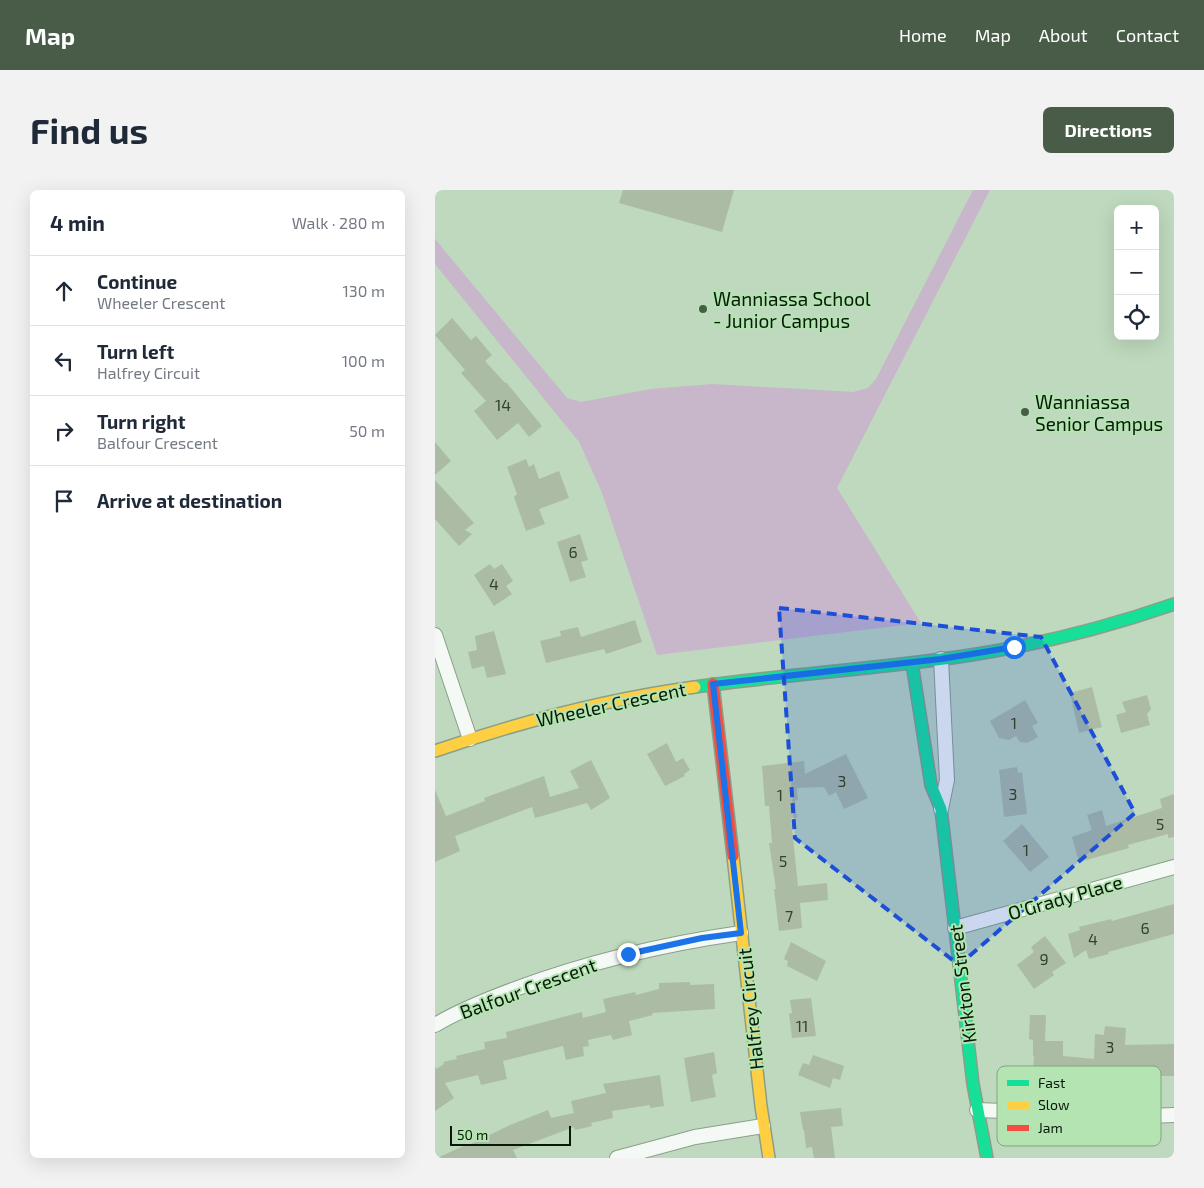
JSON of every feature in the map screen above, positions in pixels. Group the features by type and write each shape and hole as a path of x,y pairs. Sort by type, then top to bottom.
{"street":[{"name":"Wheeler Crescent","path":"435,751 546,716 607,702 668,690 713,684 941,659 1060,637 1174,604"},
{"path":"435,635 470,739"},
{"name":"Kirkton Street","path":"941,659 947,780 941,809"},
{"name":"Kirkton Street","path":"912,662 931,785 941,809 977,1110 987,1158"},
{"name":"Halfrey Circuit","path":"713,684 763,1126 769,1158"},
{"name":"O'Grady Place","path":"955,928 1174,867"},
{"name":"Balfour Crescent","path":"435,1025 485,1000 555,974 628,954 702,938 741,933"},
{"path":"977,1110 997,1111"},
{"path":"1161,1116 1174,1115"},
{"path":"617,1158 695,1137 763,1126"}],"highlighted area":[{"path":"779,608 1041,637 1135,813 959,965 795,838"}],"shaded area":[{"path":"973,190 990,190 837,488 921,623 657,655 601,490 579,442 435,264 435,239 567,398 581,402 651,389 712,384 853,392 868,388 876,379"}],"building":[{"name":"Wanniassa School - Junior Campus","path":"623,190 734,190 722,232 619,203"},
{"path":"452,318 471,340 476,336 492,355 485,361 506,382 542,426 529,437 518,423 497,440 474,411 486,401 461,373 465,370 435,335"},
{"path":"435,442 451,461 435,475"},
{"path":"526,459 529,467 534,464 539,479 559,471 569,498 539,509 545,524 526,531 514,497 517,494 507,467"},
{"path":"435,480 474,523 465,530 472,534 459,546 435,519"},
{"path":"580,534 588,560 581,562 586,577 570,582 557,542"},
{"path":"490,564 494,569 502,564 513,581 506,586 512,594 494,606 474,575"},
{"path":"635,620 642,642 606,654 604,649 546,663 540,641 561,636 560,631 578,627 581,637"},
{"path":"494,631 506,674 487,678 484,666 472,669 468,652 477,650 475,636"},
{"path":"1092,687 1102,727 1079,733 1070,693"},
{"path":"1147,695 1151,709 1147,714 1150,725 1121,733 1116,715 1126,712 1122,702"},
{"path":"1025,700 1038,723 1032,726 1038,737 1027,743 1020,742 1016,736 1009,740 999,738 990,721"},
{"path":"667,743 676,762 683,758 690,770 684,774 685,776 665,786 647,754"},
{"path":"846,754 868,798 844,809 836,792 829,796 824,787 797,788 798,800 795,801 797,818 791,818 798,886 827,883 828,900 800,903 802,928 779,931 774,889 776,889 769,843 772,843 769,806 765,806 762,766 804,761 805,774"},
{"path":"591,760 610,798 591,810 587,803 535,818 532,807 455,836 460,851 435,862 435,790 446,816 485,801 484,798 544,776 550,797 579,788 570,771"},
{"path":"1017,767 1018,773 1022,772 1027,814 1004,817 999,770"},
{"path":"1174,794 1174,837 1168,838 1168,834 1128,845 1129,848 1079,862 1072,837 1092,830 1087,815 1102,810 1106,826 1162,808 1160,799"},
{"path":"1022,824 1049,857 1030,872 1003,841"},
{"path":"1174,904 1174,934 1089,959 1086,950 1074,958 1068,934 1080,930 1079,927 1111,919 1112,921"},
{"path":"1045,936 1066,963 1052,972 1054,975 1034,989 1017,965 1034,952 1031,947"},
{"path":"791,942 826,961 817,981 787,966 788,961 784,959"},
{"path":"690,982 690,985 714,984 715,1009 652,1013 653,1015 629,1021 632,1035 613,1040 611,1035 588,1040 589,1046 583,1047 584,1056 566,1060 563,1046 503,1061 507,1079 481,1085 478,1075 445,1083 454,1098 435,1111 435,1066 436,1069 444,1064 443,1062 457,1059 456,1056 485,1049 484,1042 507,1038 506,1032 582,1012 583,1018 606,1012 603,999 635,992 636,995 659,989 659,983"},
{"path":"811,998 816,1036 792,1038 789,1014 792,1013 790,1000"},
{"path":"1030,1015 1046,1015 1045,1041 1063,1041 1063,1056 1094,1059 1095,1034 1104,1035 1105,1026 1126,1028 1125,1045 1174,1044 1174,1076 1161,1076 1161,1066 1033,1066 1033,1040 1029,1039"},
{"path":"714,1052 717,1073 712,1075 716,1097 691,1102 684,1058"},
{"path":"813,1055 844,1066 840,1080 833,1078 830,1088 798,1075 803,1063 809,1065"},
{"path":"660,1075 664,1106 650,1108 650,1105 612,1111 613,1118 591,1123 592,1126 575,1130 574,1127 513,1150 517,1158 437,1158 548,1110 551,1118 574,1113 571,1101 606,1093 603,1084"},
{"path":"841,1108 843,1126 831,1127 835,1158 814,1158 812,1147 806,1148 800,1112"}],"traffic: fast":[{"path":"695,687 902,664 997,651 1074,634 1174,604"},
{"path":"912,663 931,785 941,809 973,1084 987,1158"}],"traffic: slow":[{"path":"435,751 499,730 563,713 629,698 695,687"},
{"path":"733,856 761,1106 769,1158"}],"traffic: jam":[{"path":"713,684 733,856"}],"place":[{"name":"Wanniassa School - Junior Campus","path":"703,309"},
{"name":"Wanniassa Senior Campus","path":"1025,412"}],"route":[{"path":"628,954 702,938 741,933 713,684 941,659 1014,647"}]}
